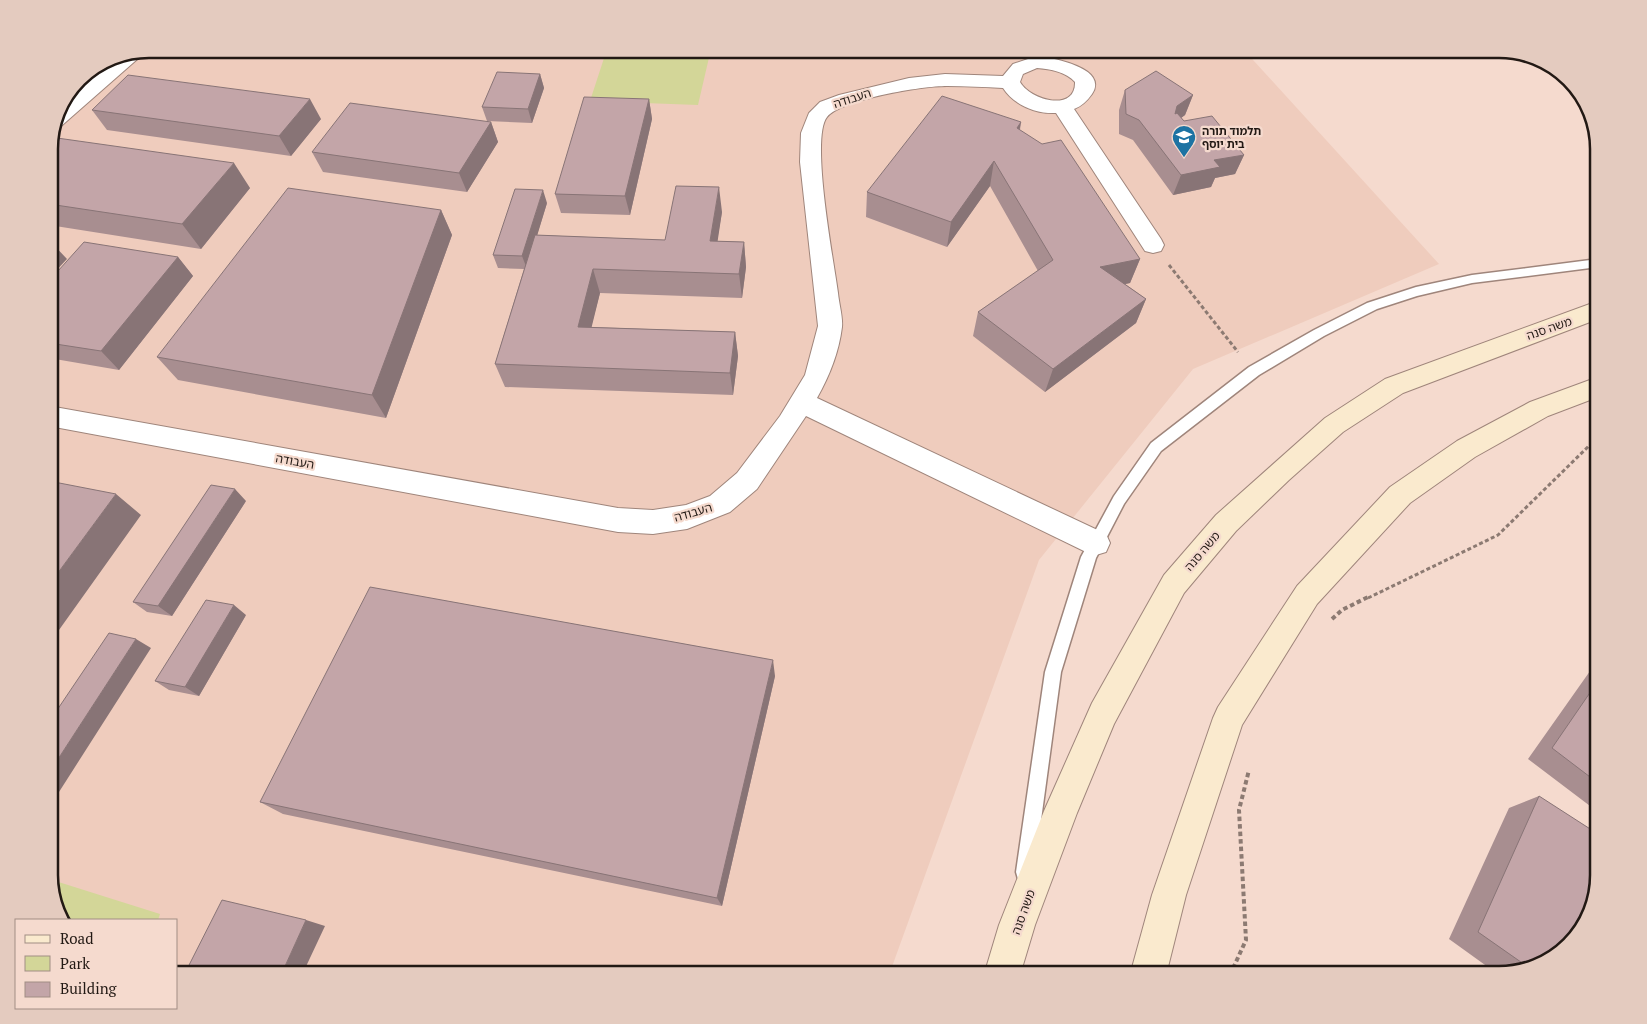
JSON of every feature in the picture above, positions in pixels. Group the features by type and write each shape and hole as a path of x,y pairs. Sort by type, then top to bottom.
{"main road":[{"name":"משה סנה","path":"1005,966 1017,925 1061,811 1104,714 1174,584 1226,522 1334,425 1394,386 1589,313"},
{"path":"1150,966 1169,895 1229,718 1307,595 1400,495 1466,449 1539,409 1589,390"}],"street":[{"path":"64,113 125,60"},
{"path":"1049,62 1072,70 1080,76 1084,83 1084,90 1080,97 1062,106 1050,106 1027,101 1018,96 1010,82 1012,75 1017,69 1026,64 1049,62"},
{"name":"העבודה","path":"58,418 618,520 652,522 686,517 720,504 747,481 817,376 830,326 810,162 811,132 816,117 827,106 846,99 909,84 954,80 1010,82"},
{"path":"1062,106 1153,245"},
{"path":"801,402 1096,543"}],"lane":[{"path":"1017,925 1053,672 1089,556 1119,500 1156,447 1254,371 1319,333 1372,306 1416,292 1472,279 1589,264"}],"path":[{"path":"1153,245 1254,371"},
{"path":"1327,623 1342,610 1498,535 1589,445"},
{"path":"1234,966 1246,940 1238,810 1251,763"}],"shaded area":[{"path":"137,58 1251,58 1439,264 1193,369 1039,560 892,966 178,966 178,919 69,919 64,910 58,882 58,142 64,114 76,93 93,76 114,64"}],"green space":[{"path":"604,58 709,58 698,105 590,101"},
{"path":"58,882 160,914 158,919 69,919 59,893"}],"building":[{"path":"1156,71 1193,95 1177,106 1175,114 1177,113 1184,121 1212,116 1244,155 1214,160 1220,167 1181,175 1139,120 1126,114 1125,90"},
{"path":"497,72 540,74 528,109 482,107"},
{"path":"128,75 310,99 279,136 92,110"},
{"path":"942,96 1021,122 1017,128 1042,144 1061,140 1140,259 1100,267 1146,299 1053,369 978,312 1053,260 994,161 951,222 867,192"},
{"path":"584,97 649,99 625,196 555,194"},
{"path":"350,103 491,122 459,173 312,152"},
{"path":"58,138 234,163 182,224 58,205"},
{"path":"676,186 719,187 710,241 744,242 739,274 593,269 578,327 735,332 730,373 495,364 535,235 665,240"},
{"path":"288,188 441,210 372,395 157,357"},
{"path":"515,189 543,190 522,256 493,255"},
{"path":"84,242 178,257 101,351 58,344 58,271"},
{"path":"58,483 116,494 58,573"},
{"path":"211,485 235,489 158,606 133,602"},
{"path":"370,587 773,660 717,898 260,802"},
{"path":"206,600 234,605 185,687 155,681"},
{"path":"109,633 136,639 58,759 58,709"},
{"path":"1590,693 1590,777 1552,748"},
{"path":"1539,796 1590,829 1589,887 1583,910 1571,931 1563,940 1544,954 1522,963 1478,932"},
{"path":"222,900 306,920 285,966 189,966"}],"place":[{"name":"תלמוד תורה בית יוסף","path":"1184,158"}]}
